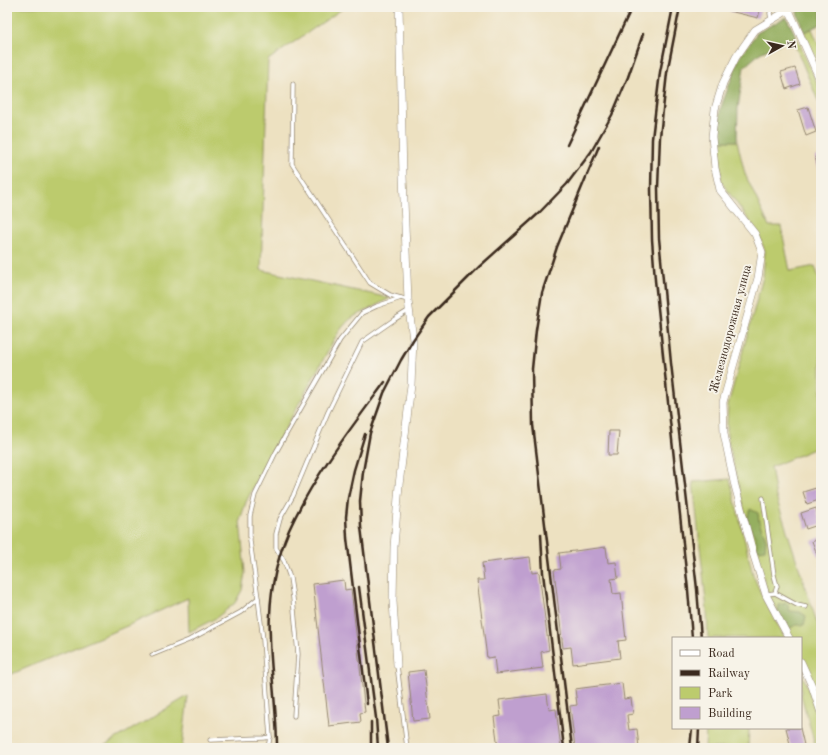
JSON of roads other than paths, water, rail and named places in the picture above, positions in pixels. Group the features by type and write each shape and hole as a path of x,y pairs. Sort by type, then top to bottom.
{"street":[{"path":"397,665 393,601 394,547 399,485 411,385 413,340 408,311 404,299 399,7"},
{"path":"791,8 821,82"},
{"name":"Железнодорожная улица","path":"788,637 766,594 753,553 734,482 724,434 723,402 758,278 762,252 754,234 720,190 715,168 712,137 715,109 723,83 736,57 755,30 791,8"},
{"path":"802,664 812,686 821,713"}],"lane":[{"path":"771,20 770,13 772,7"},
{"path":"292,84 292,164 370,283 390,295 404,299"},
{"path":"268,748 270,736 263,640 250,541 250,516 255,495 276,452 340,340 362,313 377,306 404,299"},
{"path":"294,716 298,654 290,578 284,561 276,548 276,534 280,519 293,496 328,412 362,342 408,311"},
{"path":"763,498 774,575 777,586 775,593"},
{"path":"766,594 775,593 797,605 806,607"},
{"path":"152,655 189,640 241,612 258,598"},
{"path":"397,665 407,748"},
{"path":"210,740 264,738 270,736"}],"railway":[{"path":"567,145 632,7"},
{"path":"673,7 660,72 652,139 652,239 692,637"},
{"path":"680,7 667,73 660,137 658,188 659,238 701,637"},
{"path":"388,748 361,527 360,501 363,472 370,433 384,393 401,360 429,317 480,266 538,214 567,184 591,152 612,115 628,77 643,34"},
{"path":"572,748 533,425 532,369 542,293 557,247 599,146"},
{"path":"277,748 270,621 272,593 278,561 289,530 309,491 333,453 385,382"},
{"path":"365,434 354,470 348,498 346,517 347,538 367,704"},
{"path":"541,534 543,573 564,748"},
{"path":"359,587 376,718 378,748"},
{"path":"371,722 371,748"},
{"path":"690,748 692,729"},
{"path":"698,748 699,729"}]}
